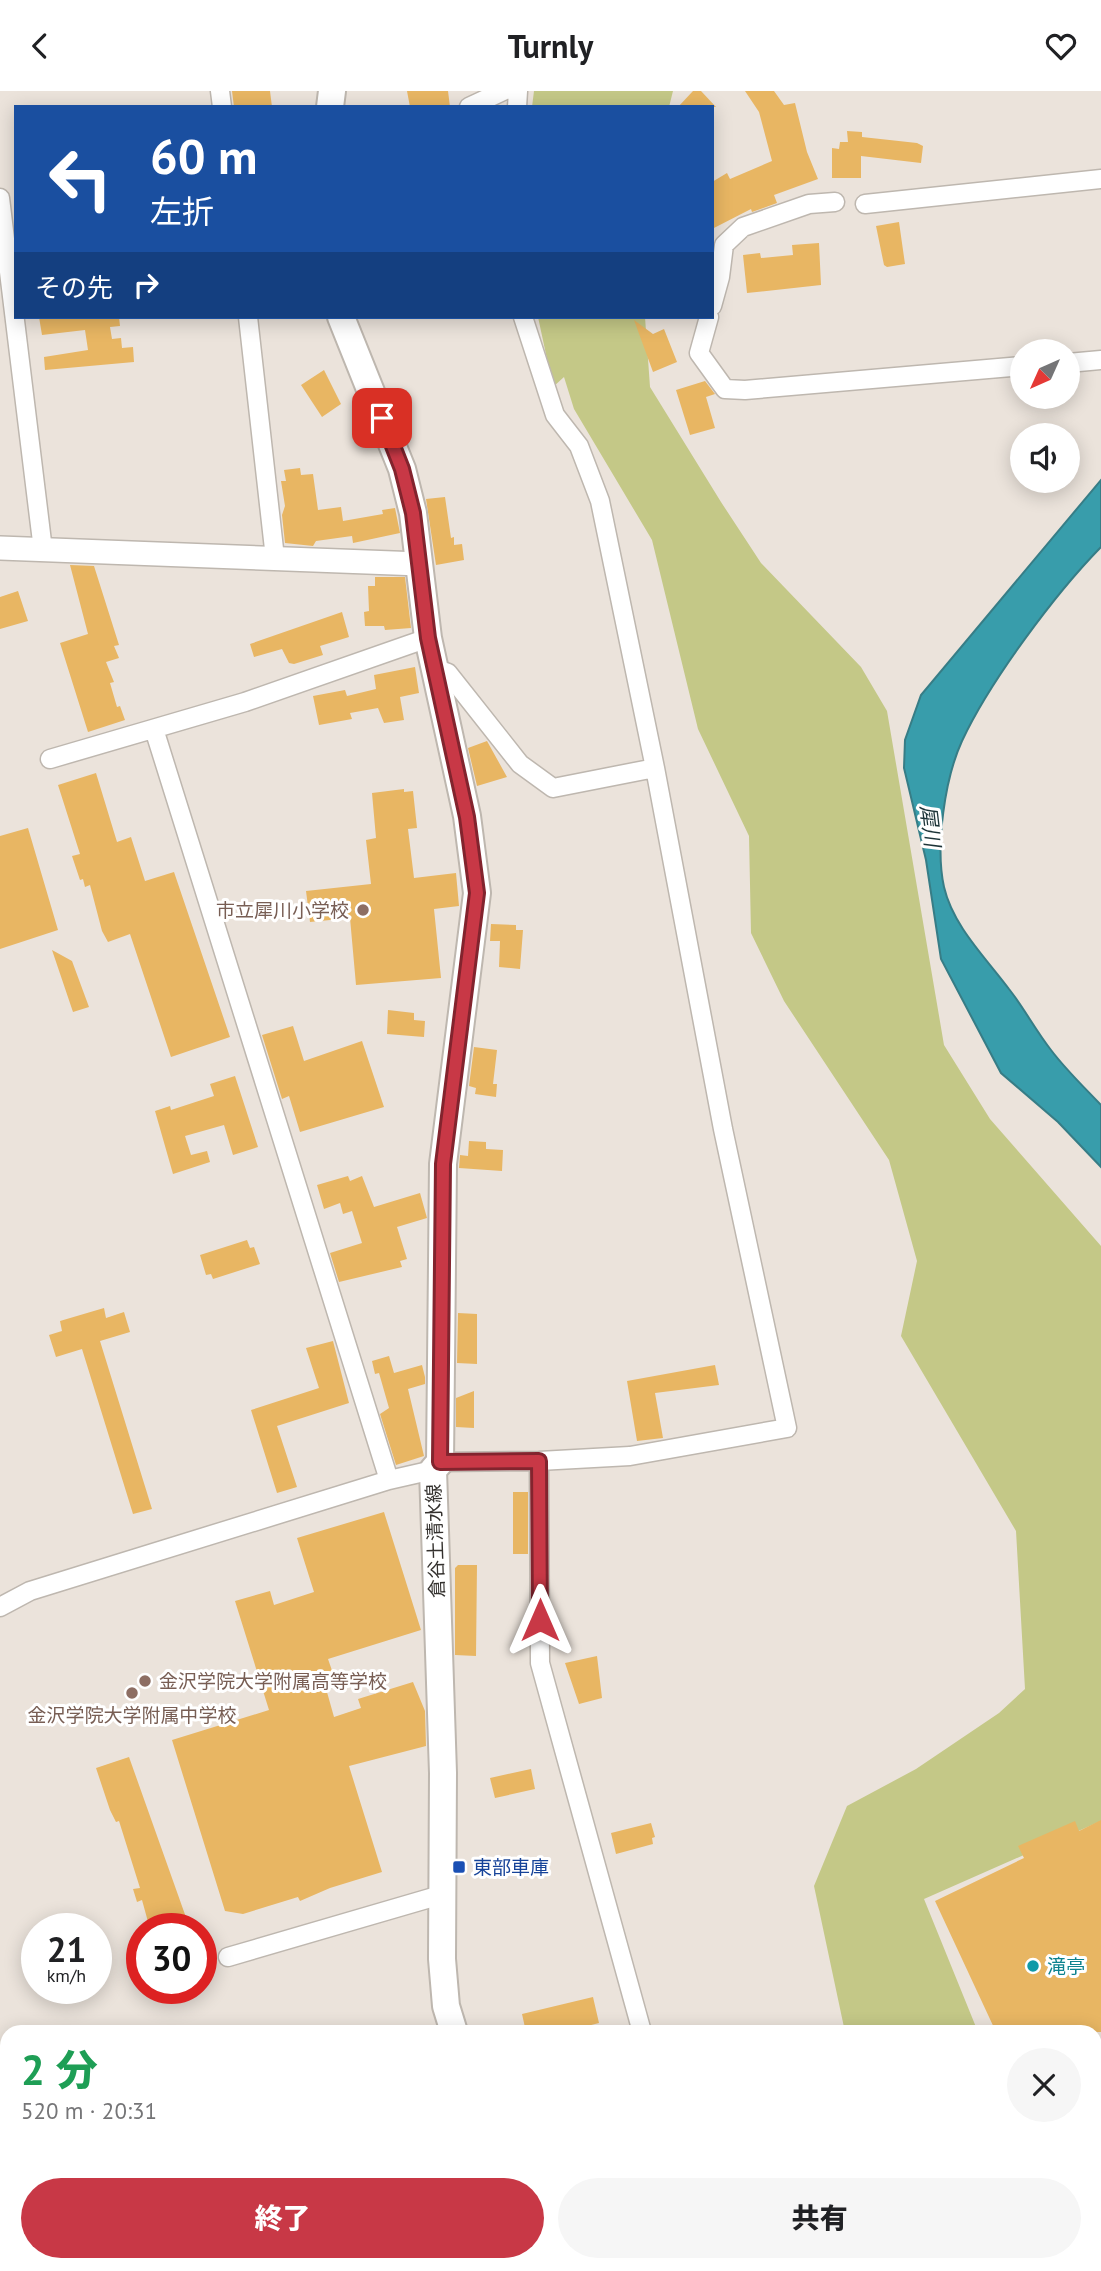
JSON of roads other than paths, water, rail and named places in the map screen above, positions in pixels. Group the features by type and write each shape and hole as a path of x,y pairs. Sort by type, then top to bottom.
{"main road":[{"name":"倉谷土清水線","path":"342,319 402,469 420,564 428,638 467,817 477,893 443,1164 437,1466 442,1959 446,2006 452,2025"}],"street":[{"path":"473,105 503,91"},
{"path":"866,204 1101,179"},
{"path":"0,198 6,221 11,307 43,550"},
{"path":"714,299 724,245 743,227 809,204 835,202"},
{"path":"248,319 275,558"},
{"path":"0,1607 30,1591 437,1466 630,1456 787,1428 723,1129 655,768 600,501 579,446 555,415 524,319"},
{"path":"708,319 699,353 725,389 745,390 1010,367"},
{"path":"1080,362 1101,360"},
{"path":"0,548 420,564"},
{"path":"50,759 244,702 428,638"},
{"path":"434,669 448,673 520,764 554,787 655,768"},
{"path":"154,729 388,1480"},
{"path":"539,1461 540,1663 640,2025"},
{"path":"228,1957 443,1893"}],"water":[{"name":"犀川","path":"1101,480 1101,547 1025,639 989,692 962,741 946,793 941,833 941,870 948,901 962,928 1057,1057 1101,1105 1101,1167 1058,1122 1001,1073 941,959 926,860 904,768 905,740 921,695"}],"place":[{"name":"市立犀川小学校","path":"363,910"},
{"name":"金沢学院大学附属高等学校","path":"145,1681"},
{"name":"金沢学院大学附属中学校","path":"132,1693"},
{"name":"東部車庫","path":"459,1867"},
{"name":"滝亭","path":"1033,1966"}]}
